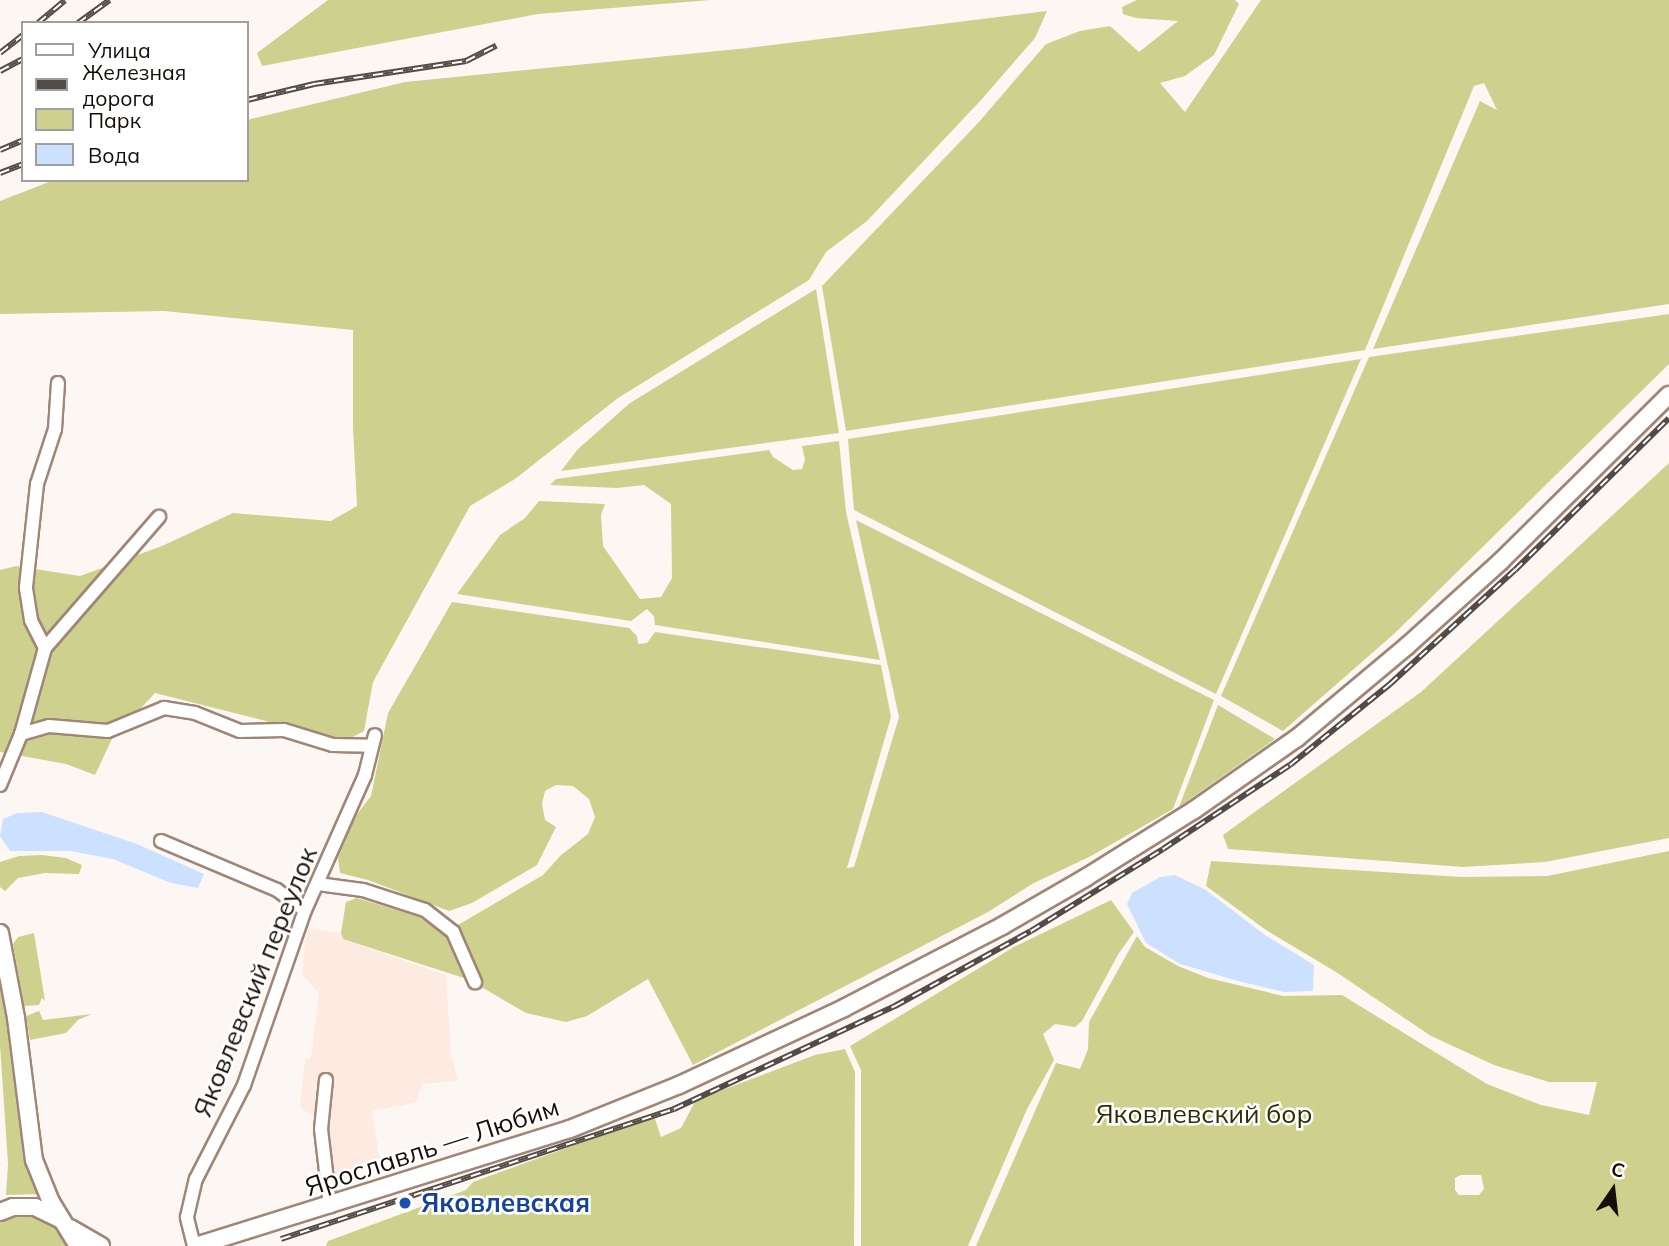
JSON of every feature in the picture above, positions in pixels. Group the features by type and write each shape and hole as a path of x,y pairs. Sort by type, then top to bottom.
{"main road":[{"name":"Ярославль — Любим","path":"195,1246 570,1129 679,1085 844,1008 1002,926 1194,810 1285,747 1407,646 1502,561 1669,395"},
{"path":"0,933 18,1034 34,1160 46,1193 78,1246"},
{"path":"0,1212 13,1207 35,1207 101,1246"}],"street":[{"path":"45,648 31,620 26,587 37,484 55,429 58,383"},
{"path":"0,785 21,734 45,648 159,517"},
{"name":"Яковлевский переулок","path":"21,734 49,726 108,731 153,710 164,708 195,713 240,731 284,730 333,745 373,741 365,775 305,910 244,1084 196,1179 187,1217 195,1246"},
{"path":"161,841 277,890 305,910"},
{"path":"318,884 363,890 425,911 453,932 475,982"},
{"path":"327,1080 321,1129 330,1206"}],"shaded area":[{"path":"307,928 341,933 343,939 446,975 451,1054 458,1081 422,1084 416,1102 372,1111 380,1162 322,1180 314,1117 300,1107 305,1060 311,1058 319,994 302,974"}],"green space":[{"path":"328,0 711,0 538,14 262,66 257,53"},
{"path":"1137,0 1235,0 1239,4 1214,55 1185,76 1160,83 1185,112 1261,0 1669,0 1669,304 1373,349 1480,101 1497,110 1484,83 1474,86 1365,350 846,431 822,286 978,123 1046,44 1080,31 1110,26 1139,52 1178,21 1136,18 1123,14 1122,7"},
{"path":"1047,11 1035,38 982,99 867,221 826,252 809,280 618,398 515,479 470,506 373,682 364,731 345,741 155,693 112,739 95,775 66,764 0,752 0,570 16,566 80,576 162,546 233,513 331,521 357,506 353,428 353,330 164,311 0,314 0,201 49,182 248,182 248,120 405,82 748,48"},
{"path":"816,289 839,433 561,471 578,449 630,403"},
{"path":"1669,314 1669,364 1395,633 1283,731 1221,696 1369,357"},
{"path":"1361,359 1216,694 854,510 848,439"},
{"path":"839,441 846,512 880,660 655,625 654,616 647,609 631,621 457,594 500,535 525,518 539,501 605,504 601,515 603,546 640,599 661,597 672,578 671,504 644,485 617,488 550,485 556,479 769,450 773,457 793,470 802,469 805,460 802,446"},
{"path":"1669,463 1669,838 1545,862 1463,867 1228,849 1223,835 1421,692"},
{"path":"856,520 1214,700 1173,809 1091,856 1032,884 988,912 693,1065 648,979 587,1016 566,1022 526,1013 478,985 458,925 543,875 561,855 588,834 595,817 589,799 573,786 556,785 545,791 542,804 545,820 556,827 537,865 472,903 449,911 368,880 340,873 338,858 355,817 371,796 388,713 452,602 629,628 637,636 638,644 647,643 655,632 881,665 891,717 847,868 854,867 899,717"},
{"path":"1218,705 1275,739 1179,807"},
{"name":"Яковлевский бор","path":"1669,851 1669,1246 976,1246 1056,1063 1080,1069 1088,1049 1089,1022 1137,936 1145,947 1178,966 1208,978 1283,996 1342,995 1487,1084 1541,1105 1589,1115 1597,1082 1549,1082 1494,1065 1431,1036 1336,972 1266,930 1206,886 1211,861 1461,877 1547,876","holes":["1461,1175 1481,1175 1484,1189 1479,1195 1459,1195 1455,1190 1455,1178"]},
{"path":"19,856 66,858 82,865 79,874 45,873 18,878 5,891 0,887 0,862"},
{"path":"357,898 417,916 450,937 467,979 343,939 341,933 346,902"},
{"name":"Яковлевский бор","path":"1111,900 1134,932 1119,953 1082,1021 1075,1027 1055,1024 1043,1034 1054,1060 1027,1109 968,1246 861,1246 861,1070 850,1046 1014,947"},
{"path":"34,933 45,1001 42,998 39,1005 24,1006 13,944 18,937"},
{"path":"0,960 41,1194 6,1195 8,1164 0,1045"},
{"path":"39,1011 43,1020 92,1014 78,1020 66,1033 30,1040 26,1016"},
{"path":"845,1049 855,1072 854,1246 326,1246 328,1241 466,1190 473,1182 654,1116 661,1137 681,1128 696,1100 815,1055"},
{"path":"24,1215 49,1222 60,1231 69,1246 0,1246 0,1222"}],"water":[{"path":"42,812 137,844 204,874 198,888 171,883 113,859 70,851 10,851 0,836 3,819 17,813"},
{"path":"1175,875 1206,890 1265,935 1314,965 1313,991 1284,992 1238,981 1180,964 1146,943 1127,904 1132,893 1160,877"}],"railway":[{"path":"40,21 65,0"},
{"path":"81,21 110,0"},
{"path":"0,53 21,37"},
{"path":"248,100 314,84 466,61 496,46"},
{"path":"0,71 21,60"},
{"path":"0,150 21,141"},
{"path":"0,173 21,165"},
{"path":"281,1239 674,1109 895,1006 1031,931 1163,849 1290,765 1390,684 1515,570 1669,418"}],"place":[{"name":"Яковлевская","path":"405,1203"}]}
